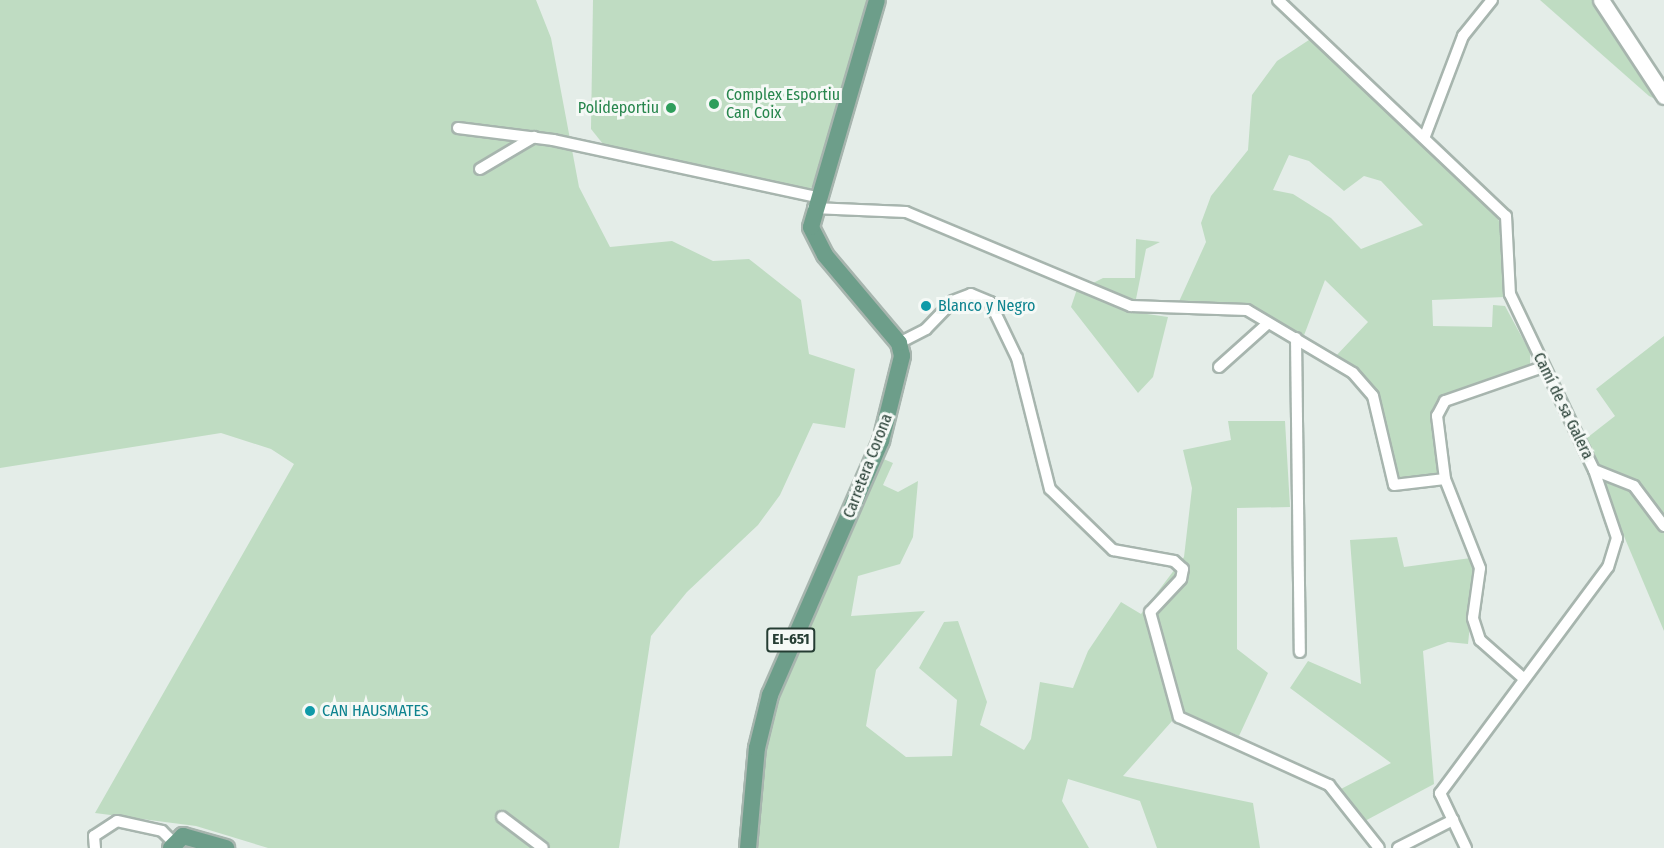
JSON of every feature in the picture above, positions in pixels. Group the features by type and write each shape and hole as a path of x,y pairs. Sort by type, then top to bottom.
{"main road":[{"path":"877,0 814,202 815,242 899,343"},
{"name":"Carretera Corona","path":"748,848 757,748 770,694 881,441 900,369 899,343"},
{"path":"172,845 183,836 226,848"}],"street":[{"name":"Camí de sa Galera","path":"1278,0 1425,136 1506,216 1510,294 1594,470 1617,538 1608,567 1522,677 1440,793 1466,848"},
{"path":"1425,136 1463,36 1492,0"},
{"path":"1601,0 1664,96"},
{"path":"458,128 534,137 814,202 906,212 1131,306 1247,310 1266,325 1296,338 1353,373 1373,396 1394,485 1446,479"},
{"path":"480,169 534,137"},
{"path":"899,343 926,329 953,301 971,294 990,302 1017,358 1050,489 1113,550 1174,561 1183,569 1181,579 1150,612 1179,717 1329,785 1379,848"},
{"path":"1218,367 1266,325"},
{"path":"1296,338 1300,652"},
{"path":"1522,677 1480,640 1473,618 1480,568 1446,479 1437,416 1444,401 1543,367"},
{"path":"1594,470 1634,486 1664,526"},
{"path":"502,817 543,848"},
{"path":"1398,848 1453,820"},
{"path":"95,848 94,836 117,821 162,831 172,845"}],"green space":[{"path":"0,0 536,0 551,38 579,187 610,247 672,241 713,261 749,259 801,300 809,354 855,369 845,428 813,423 780,495 758,525 687,592 651,636 619,848 268,848 196,826 95,813 294,464 271,449 221,433 0,468"},
{"name":"Complex Esportiu Can Coix","path":"593,0 870,0 812,187 804,192 607,149 591,129"},
{"path":"1540,0 1592,0 1655,99 1649,96"},
{"path":"1312,38 1494,209 1502,229 1505,297 1432,300 1433,326 1492,327 1493,305 1505,306 1530,352 1530,367 1443,400 1441,473 1435,478 1397,479 1380,400 1365,379 1334,358 1368,322 1325,280 1303,338 1237,303 1177,306 1206,242 1201,223 1211,196 1248,150 1252,95 1277,61","holes":["1289,155 1309,161 1344,191 1364,176 1381,181 1423,225 1361,249 1331,218 1293,194 1273,190"]},
{"path":"1136,239 1160,242 1146,249 1135,304 1089,285 1103,278 1135,278"},
{"path":"1077,289 1133,312 1168,317 1153,377 1138,393 1071,307"},
{"path":"1664,336 1664,518 1641,485 1595,467 1583,441 1615,416 1596,389"},
{"path":"1228,421 1285,421 1290,507 1237,508 1237,649 1268,673 1239,736 1181,711 1123,776 1253,803 1260,848 1157,848 1140,801 1068,779 1062,801 1089,848 753,848 762,750 774,697 881,458 893,463 883,485 898,492 918,481 913,537 900,564 858,576 851,616 925,611 876,670 866,726 906,757 952,756 957,700 919,668 944,622 958,621 987,702 980,725 1024,750 1031,739 1040,682 1073,688 1088,651 1121,602 1141,614 1184,557 1192,488 1183,450 1231,440"},
{"path":"1599,477 1631,490 1664,532 1664,631"},
{"path":"1397,537 1404,567 1471,558 1476,566 1468,644 1448,642 1423,651 1434,784 1363,822 1339,790 1391,763 1290,688 1308,661 1361,684 1350,540"}],"place":[{"name":"Complex Esportiu Can Coix","path":"714,104"},
{"name":"Polideportiu","path":"671,108"},
{"name":"Blanco y Negro","path":"926,306"},
{"name":"CAN HAUSMATES","path":"310,711"}]}
